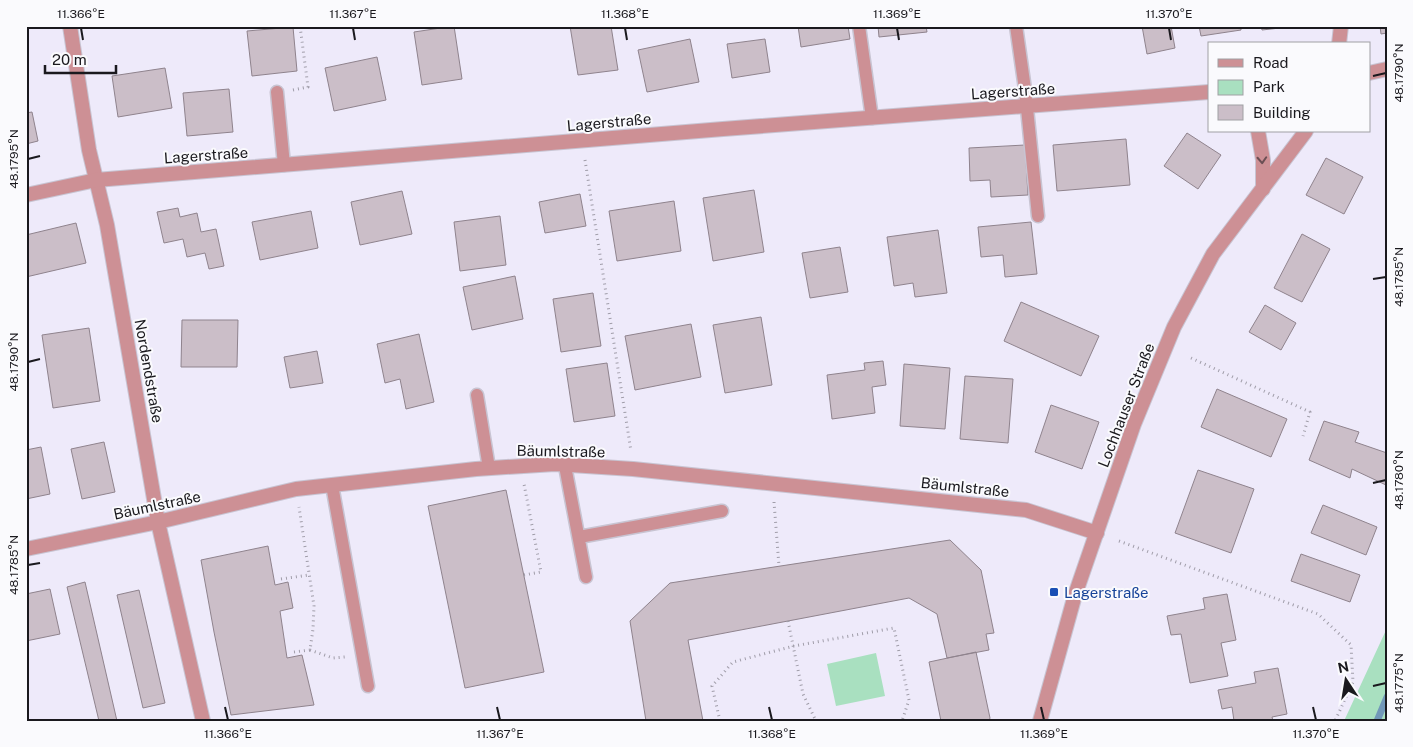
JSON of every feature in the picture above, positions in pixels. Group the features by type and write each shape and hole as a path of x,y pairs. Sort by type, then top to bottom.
{"street":[{"name":"Nordendstraße","path":"70,26 89,150 107,225 158,522 203,721"},
{"path":"1339,42 1341,26"},
{"path":"1370,73 1387,70"},
{"name":"Lagerstraße","path":"26,195 96,180 714,129 1205,94"},
{"path":"1258,132 1263,160 1263,189"},
{"name":"Lochhauser Straße","path":"1040,721 1075,595 1134,424 1174,327 1213,254 1305,132"},
{"name":"Bäumlstraße","path":"26,549 158,522 296,489 489,468 556,464 634,469 1026,510 1097,533"}],"lane":[{"path":"859,26 872,118"},
{"path":"1016,26 1038,216"},
{"path":"277,92 284,165"},
{"path":"477,395 489,468"},
{"path":"565,466 586,577"},
{"path":"332,485 368,686"},
{"path":"579,537 722,511"}],"path":[{"path":"277,92 308,87 300,26"},
{"path":"585,160 634,469"},
{"path":"1191,358 1310,412 1302,436"},
{"path":"521,466 541,572 524,575"},
{"path":"772,483 779,566"},
{"path":"296,489 314,606 310,650"},
{"path":"1119,541 1318,614 1351,645 1353,682 1335,721"},
{"path":"282,579 309,575"},
{"path":"788,621 803,694 816,721"},
{"path":"720,721 712,686 733,662 794,646 894,628 909,700 902,721"},
{"path":"294,652 310,650 333,658 362,655"}],"green space":[{"path":"1387,628 1387,721 1344,721"},
{"path":"876,653 885,696 836,706 827,664"}],"building":[{"path":"454,26 462,79 422,85 414,32"},
{"path":"570,26 611,26 618,70 578,75"},
{"path":"798,26 848,26 850,39 801,47"},
{"path":"878,26 926,26 927,32 879,37"},
{"path":"1142,26 1171,26 1175,48 1147,54"},
{"path":"1199,26 1241,26 1241,30 1201,36"},
{"path":"1261,26 1298,26 1262,30"},
{"path":"1380,26 1387,26 1387,33 1381,34"},
{"path":"293,27 297,71 252,76 247,31"},
{"path":"690,39 699,82 647,92 638,50"},
{"path":"765,39 770,72 732,78 727,44"},
{"path":"377,57 386,100 334,111 325,68"},
{"path":"165,68 172,108 118,117 112,76"},
{"path":"229,89 233,132 187,136 183,93"},
{"path":"32,112 38,141 26,144 26,113"},
{"path":"1187,133 1221,155 1198,189 1164,166"},
{"path":"1126,139 1130,185 1057,191 1053,145"},
{"path":"1025,145 1028,195 991,197 990,180 970,181 969,148"},
{"path":"1326,158 1363,177 1344,214 1306,195"},
{"path":"754,190 764,252 713,261 703,198"},
{"path":"402,191 412,234 360,245 351,202"},
{"path":"580,194 586,226 545,233 539,202"},
{"path":"674,201 681,251 617,261 609,211"},
{"path":"178,208 180,217 197,213 201,232 216,229 224,266 209,269 205,253 187,257 183,239 164,243 157,212"},
{"path":"311,211 318,248 260,260 252,222"},
{"path":"500,216 506,265 460,271 454,222"},
{"path":"1031,222 1037,274 1005,277 1003,255 981,257 978,227"},
{"path":"76,223 86,263 26,277 26,235"},
{"path":"938,230 947,293 915,297 913,283 894,286 887,237"},
{"path":"1302,234 1330,249 1302,302 1274,288"},
{"path":"840,247 848,292 810,298 802,253"},
{"path":"515,276 523,319 472,330 463,287"},
{"path":"593,293 601,346 561,352 553,299"},
{"path":"1021,302 1099,336 1081,376 1004,341"},
{"path":"1265,305 1296,323 1281,350 1249,332"},
{"path":"761,317 772,385 725,393 713,325"},
{"path":"182,320 238,320 237,367 181,367"},
{"path":"691,324 701,377 635,390 625,336"},
{"path":"89,328 100,401 53,408 42,335"},
{"path":"419,334 434,402 406,409 400,379 385,383 377,344"},
{"path":"317,351 323,383 290,388 284,357"},
{"path":"883,361 886,385 872,387 875,413 832,419 827,375 865,370 864,363"},
{"path":"607,363 615,416 574,422 566,369"},
{"path":"904,364 950,368 945,429 900,426"},
{"path":"965,376 1013,379 1008,443 960,439"},
{"path":"1217,389 1287,419 1271,457 1201,427"},
{"path":"1051,405 1099,422 1082,469 1035,452"},
{"path":"1324,421 1359,432 1355,442 1387,453 1386,485 1352,469 1350,478 1309,460"},
{"path":"104,442 115,492 82,499 71,449"},
{"path":"41,447 50,494 26,499 26,450"},
{"path":"1198,470 1254,489 1231,553 1175,533"},
{"path":"506,490 544,672 465,688 428,506"},
{"path":"1323,505 1377,527 1366,555 1311,533"},
{"path":"950,540 981,570 994,633 986,634 989,650 947,658 937,614 909,598 688,640 703,721 646,721 630,621 670,583"},
{"path":"268,546 275,585 288,582 293,608 280,611 287,658 302,655 314,705 231,715 201,560"},
{"path":"1301,554 1360,575 1350,602 1291,581"},
{"path":"85,582 117,721 99,721 67,587"},
{"path":"50,589 60,634 26,641 26,594"},
{"path":"139,590 165,703 143,708 117,595"},
{"path":"1227,594 1236,640 1221,643 1228,676 1190,683 1181,634 1171,635 1167,616 1205,609 1203,598"},
{"path":"976,652 990,718 989,721 941,721 929,662"},
{"path":"1278,668 1287,714 1272,717 1273,721 1234,721 1232,707 1222,709 1218,690 1256,683 1254,672"}],"waterway":[{"path":"1377,721 1387,697"}],"place":[{"name":"Lagerstraße","path":"1054,592"}]}
